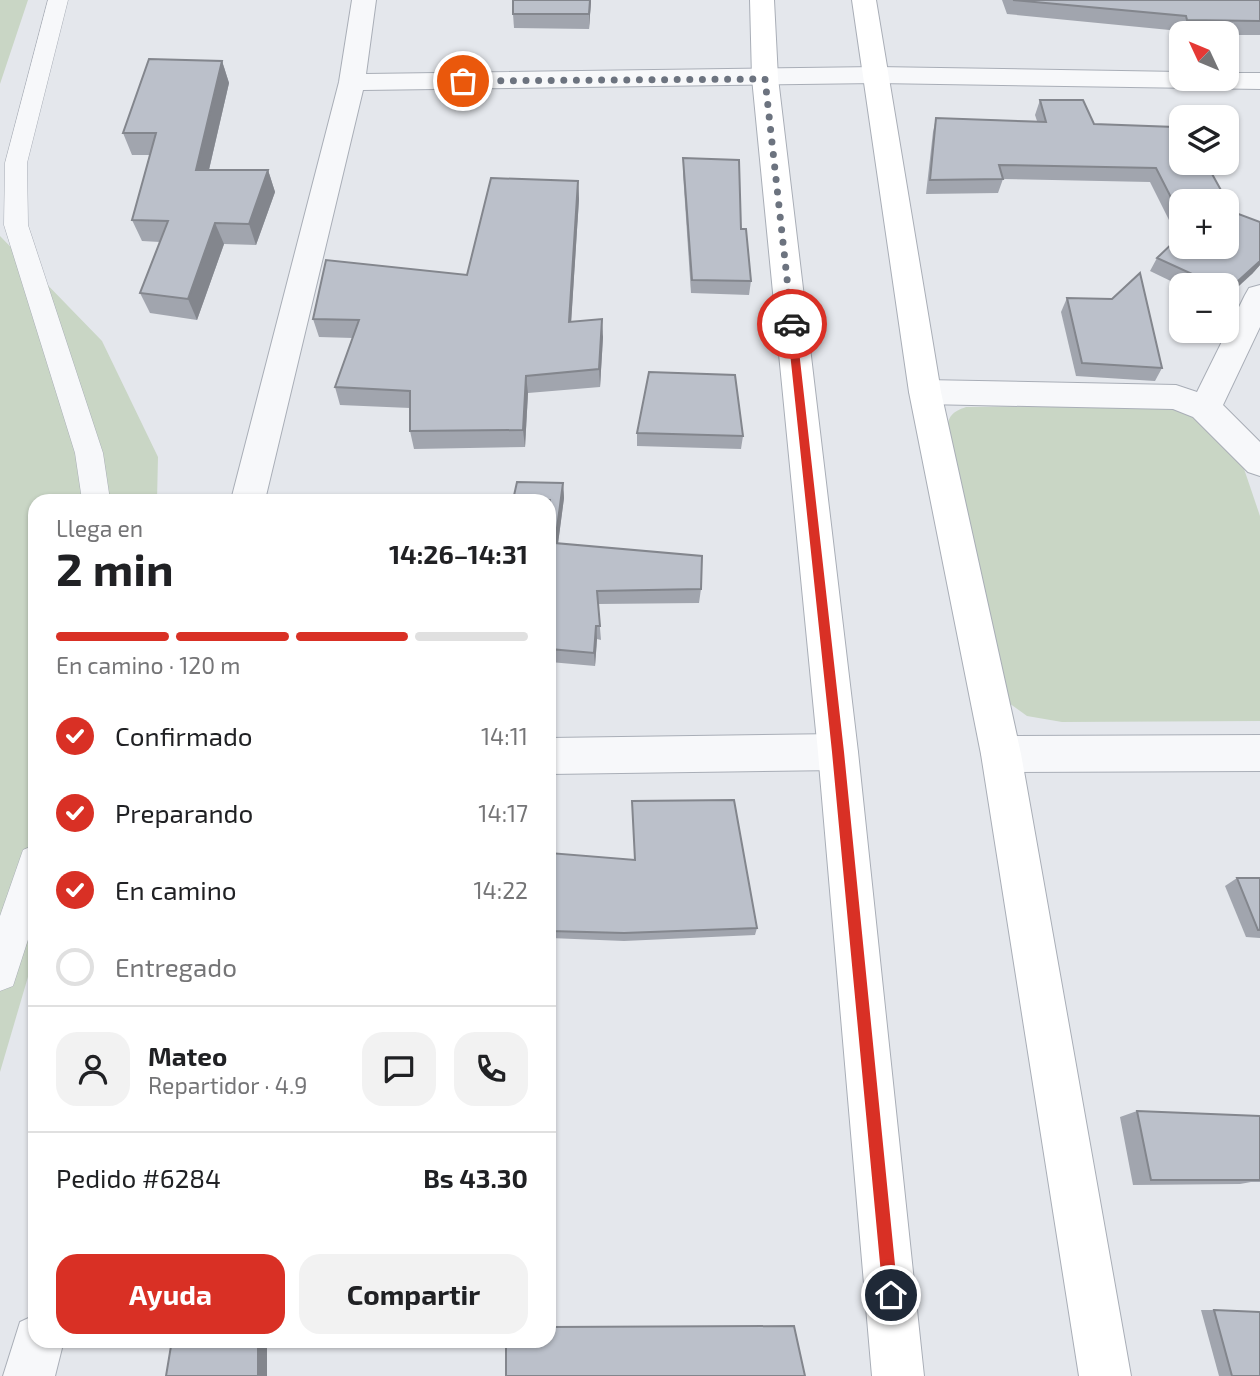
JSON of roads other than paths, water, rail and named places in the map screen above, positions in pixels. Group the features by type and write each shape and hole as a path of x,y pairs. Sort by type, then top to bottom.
{"street":[{"path":"249,494 352,82 364,0"},
{"path":"762,0 765,79 838,752 898,1376"},
{"path":"864,0 925,392 1001,754 1105,1376"},
{"path":"352,82 765,79 877,75 1260,81"},
{"path":"1205,408 1260,295"},
{"path":"925,392 1176,397 1205,408 1260,463"},
{"path":"556,756 838,752"},
{"path":"1001,754 1260,753"},
{"path":"29,1376 36,1348"}],"lane":[{"path":"58,0 16,163 16,225 89,453 95,494"},
{"path":"0,973 28,883"}]}
